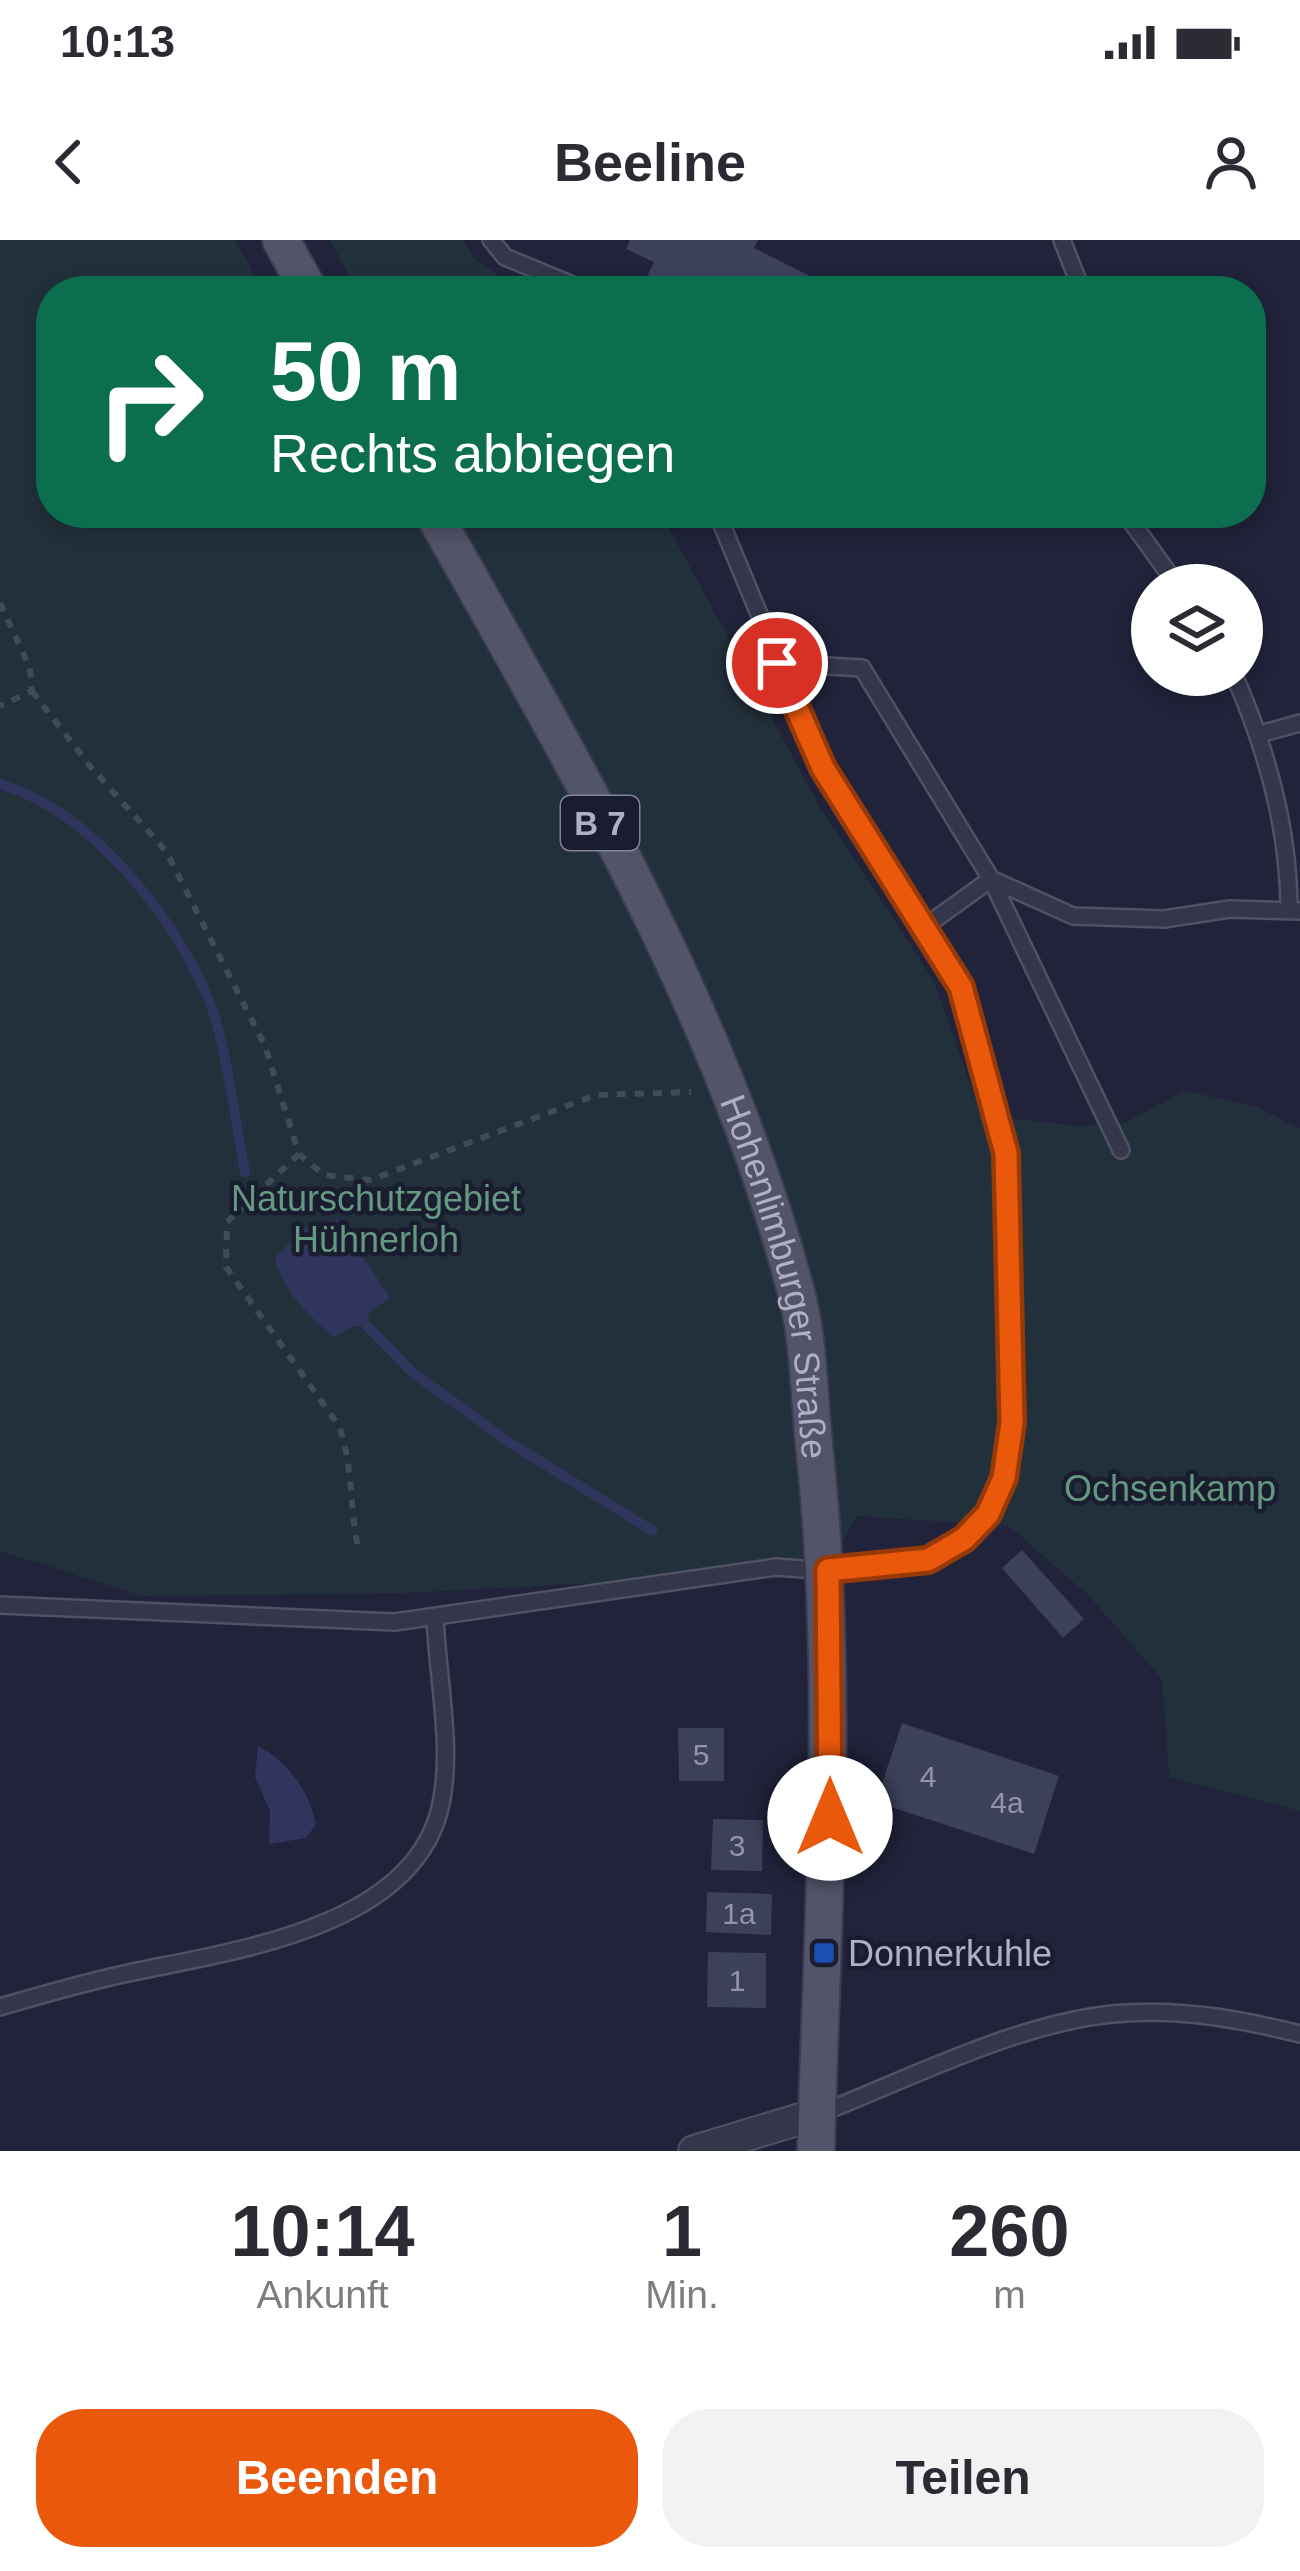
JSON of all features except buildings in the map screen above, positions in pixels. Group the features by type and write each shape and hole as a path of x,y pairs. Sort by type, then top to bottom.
{"main road":[{"path":"281,240 301,276"},
{"name":"Hohenlimburger Straße","path":"441,528 633,886 731,1090 798,1296 828,1570 830,1818 816,2133"}],"street":[{"path":"694,2151 816,2133"}],"lane":[{"path":"491,240 505,256 552,276"},
{"path":"1061,240 1076,276"},
{"path":"0,1605 395,1622 776,1567 828,1570 928,1560 964,1539 988,1514 1006,1460 1012,1423 1006,1153 961,987 823,768 723,528"},
{"path":"1136,528 1162,564"},
{"path":"777,663 862,668 991,879 1121,1150"},
{"path":"991,879 1073,916 1164,919 1229,910 1294,910 1294,855 1260,734 1243,696"},
{"path":"1260,734 1300,723"},
{"path":"923,928 991,879"},
{"path":"0,2007 271,1941 329,1922 381,1890 415,1858 441,1807 435,1616"},
{"path":"816,2133 1018,2036 1123,2012 1227,2016 1300,2034"}],"path":[{"path":"0,603 30,668 32,691 88,765 166,851 265,1046 299,1154 324,1174 370,1180 596,1095 731,1090"},
{"path":"0,706 32,691"},
{"path":"299,1154 227,1222 226,1267 339,1426 350,1454 351,1516 359,1552"}],"green space":[{"name":"Naturschutzgebiet Hühnerloh","path":"0,240 235,240 255,276 36,276 36,528 669,528 817,802 934,981 981,1115 1079,1126 1125,1123 1184,1091 1256,1106 1300,1129 1300,1811 1169,1777 1162,1679 1088,1595 1009,1526 856,1516 828,1571 405,1593 142,1596 0,1551"},
{"path":"330,240 463,240 474,258 500,276 349,276"}],"water":[{"path":"339,1219 390,1298 370,1312 367,1326 354,1326 333,1337 290,1291 275,1257 309,1226"},
{"path":"258,1746 288,1769 303,1789 316,1824 306,1838 269,1844 270,1811 255,1777"}],"waterway":[{"path":"0,784 32,797 94,839 171,929 213,1012 245,1172"},
{"path":"367,1326 411,1371 507,1441 653,1531"}],"place":[{"name":"Donnerkuhle","path":"824,1953"}],"route":[{"path":"777,663 823,768 961,987 1006,1153 1012,1423 1004,1478 988,1514 964,1539 928,1560 828,1570 830,1818"}],"park label":[{"name":"Ochsenkamp","path":"1170,1488"}]}
